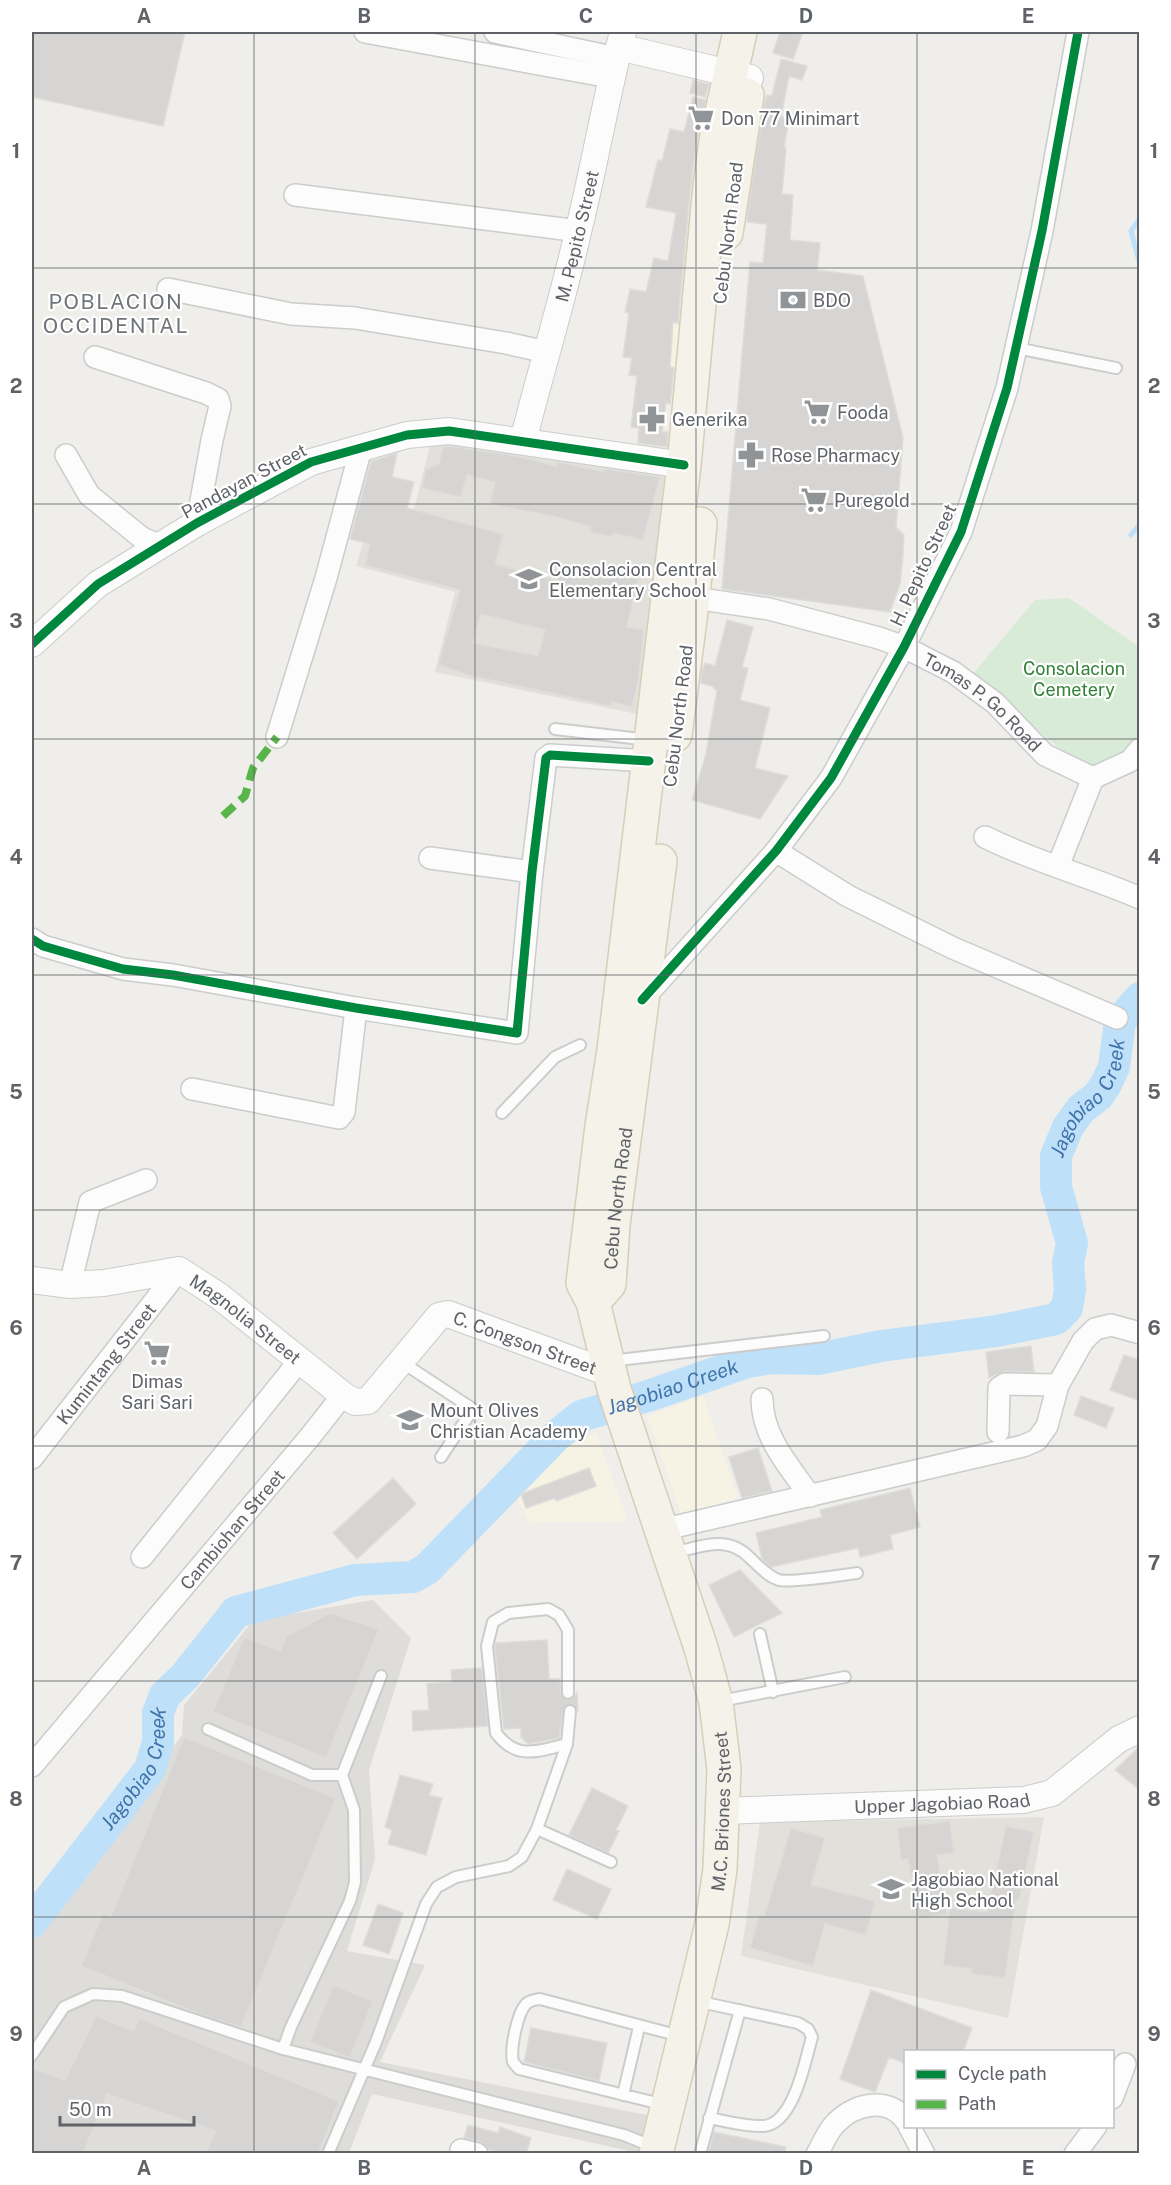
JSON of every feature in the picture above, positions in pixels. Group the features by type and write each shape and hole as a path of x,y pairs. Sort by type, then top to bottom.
{"main road":[{"name":"Cebu North Road","path":"740,32 740,76 723,250 681,596 638,1047 613,1225 609,1284 593,1302 583,1283 602,1126 614,1050 651,751 681,596 684,465 708,196 717,134 740,76 761,32"},
{"name":"M.C. Briones Street","path":"593,1302 613,1385 701,1648 716,1702 724,1769 720,1869 712,1924 656,2151"}],"street":[{"path":"365,32 617,54"},
{"path":"495,32 740,76"},
{"name":"H. Pepito Street","path":"642,1000 776,851 831,778 904,646 961,532 1007,388 1042,231 1078,32"},
{"name":"M. Pepito Street","path":"523,441 579,231 617,54"},
{"path":"295,195 579,231"},
{"path":"168,288 291,314 355,318 506,343 546,352"},
{"path":"95,357 206,393 218,399 220,406 197,522"},
{"name":"Pandayan Street","path":"32,644 98,585 197,522 311,462 407,435 449,431 684,465"},
{"path":"277,737 326,578 361,448"},
{"path":"66,455 89,495 142,538 159,545"},
{"name":"Tomas P. Go Road","path":"681,596 769,609 904,646 953,672 995,703 1045,755 1093,778"},
{"path":"1058,866 1093,778 1130,761 1140,749"},
{"path":"35,948 123,969 517,1032 532,872 546,758 550,755 651,751"},
{"path":"985,837 1018,853 1140,898"},
{"path":"776,851 848,896 953,948 1117,1018"},
{"path":"430,858 532,872"},
{"path":"192,1089 339,1118 344,1112 356,1008"},
{"path":"70,1285 90,1202 146,1180"},
{"name":"Magnolia Street","path":"32,1280 70,1285 104,1283 179,1270 219,1296 343,1395"},
{"name":"Kumintang Street","path":"35,1448 179,1270"},
{"name":"C. Congson Street","path":"400,1361 440,1316 448,1314 613,1385"},
{"path":"665,1542 810,1496 1023,1446 1037,1440 1047,1426 1058,1384 1083,1341 1095,1329 1111,1324 1140,1334"},
{"path":"142,1557 300,1360"},
{"path":"343,1395 355,1402 368,1401 400,1361"},
{"path":"998,1432 999,1388 1005,1384 1058,1384"},
{"name":"Cambiohan Street","path":"32,1766 302,1447 343,1395"},
{"path":"762,1399 762,1413 766,1428 810,1496"},
{"name":"Upper Jagobiao Road","path":"723,1811 1023,1800 1052,1793 1119,1739 1140,1729"},
{"path":"1114,2095 1125,2064"},
{"path":"817,2154 835,2124 850,2112 865,2106 880,2105 892,2108 904,2119"},
{"path":"910,2128 924,2154"},
{"path":"1075,2154 1095,2128"}],"lane":[{"path":"1016,348 1116,368"},
{"path":"555,729 651,751"},
{"path":"502,1113 555,1058 580,1045"},
{"path":"613,1385 825,1336"},
{"path":"400,1361 472,1409 441,1457"},
{"path":"665,1542 705,1545 728,1543 745,1552 766,1573 781,1581 857,1573"},
{"path":"567,1744 529,1753 504,1743 496,1732 487,1646 493,1622 508,1613 548,1609 559,1615 568,1630 568,1693"},
{"path":"760,1634 773,1692"},
{"path":"283,2049 291,2027 351,1901 355,1882 354,1810 342,1775 381,1676"},
{"path":"716,1702 845,1677"},
{"path":"328,2154 364,2070 426,1904 437,1887 456,1877 509,1866 522,1857 537,1829 567,1744 570,1711"},
{"path":"208,1729 312,1775 342,1775"},
{"path":"537,1829 611,1862"},
{"path":"32,2055 64,2007 93,1994 122,1996 283,2049 624,2135 656,2151"},
{"path":"667,2106 519,2069 513,2062 511,2044 524,2006 532,2000 540,1999 683,2037"},
{"path":"692,2003 710,2004 798,2023 808,2029 812,2037 792,2101 779,2120 765,2126 708,2118"},
{"path":"700,2154 708,2118 740,2010"},
{"path":"623,2095 639,2027"}],"shaded area":[{"path":"646,318 682,326 680,366 640,361"},
{"name":"Consolacion Central Elementary School","path":"431,441 665,473 637,714 435,672 455,592 356,566 375,504 413,514"},
{"path":"703,1396 738,1497 682,1517 647,1416"},
{"path":"596,1433 628,1521 529,1523 511,1487 572,1442"},
{"path":"373,1600 411,1638 369,1770 375,1859 347,1951 425,1965 380,2062 647,2115 639,2153 372,2094 349,2153 32,2153 32,1937 182,1735 184,1705 254,1620"},
{"name":"Jagobiao National High School","path":"1044,1817 1008,2018 741,1956 760,1822"}],"green space":[{"name":"Consolacion Cemetery","path":"1069,598 1139,647 1139,734 1119,758 1095,770 1076,762 972,675 1035,600"}],"building":[{"path":"32,32 185,32 163,126 32,97"},
{"path":"780,32 803,32 793,59 773,53"},
{"name":"Fooda","path":"781,59 807,66 802,80 789,76 781,117 789,118 784,148 786,148 782,194 793,195 790,240 820,243 817,270 863,276 903,438 896,527 904,535 903,555 900,584 890,612 722,589 750,262 763,263 767,224 747,222 747,218 764,105 767,95 772,96"},
{"path":"693,80 709,84 705,97 690,93"},
{"path":"693,97 706,100 698,131 691,182 678,323 673,322 670,367 674,368 670,404 666,403 662,432 668,432 667,447 638,443 639,428 631,427 637,376 629,375 632,358 623,357 629,313 625,312 630,289 646,292 654,258 668,261 676,213 646,207 658,160 662,161 670,129 684,132"},
{"path":"443,447 517,456 556,466 557,462 604,472 605,469 660,477 643,540 613,533 612,537 590,532 591,527 557,517 490,504 495,482 467,475 461,497 422,488 426,469 439,464"},
{"path":"397,453 392,477 414,482 407,508 503,534 495,564 558,581 561,567 609,579 611,572 638,579 627,627 644,630 638,681 632,707 612,702 611,706 472,676 438,665 460,590 365,565 370,544 350,539 371,461","holes":["481,614 545,630 538,656 473,643"]},
{"path":"727,620 753,627 742,667 748,668 740,700 770,708 755,768 788,776 760,819 692,800 706,754 717,690 701,683 702,671 705,663 715,666"},
{"path":"1031,1346 1034,1372 1005,1371 989,1378 986,1352"},
{"path":"1124,1355 1140,1360 1140,1401 1110,1390"},
{"path":"1081,1396 1114,1408 1106,1428 1074,1415"},
{"path":"758,1448 772,1491 742,1498 729,1457"},
{"path":"589,1468 596,1486 556,1501 555,1498 526,1508 521,1494"},
{"path":"393,1478 416,1504 357,1559 333,1533"},
{"path":"910,1488 920,1527 890,1535 893,1549 860,1557 858,1548 771,1567 762,1559 756,1533 822,1517 820,1510"},
{"path":"740,1570 782,1613 734,1637 709,1585"},
{"path":"330,1613 379,1629 326,1758 213,1712 244,1637 280,1651 286,1636"},
{"path":"547,1640 549,1679 560,1679 561,1694 565,1700 572,1699 577,1693 578,1710 571,1704 564,1707 559,1738 528,1744 521,1737 521,1728 504,1729 495,1643"},
{"path":"482,1668 488,1726 413,1731 412,1711 429,1710 427,1684 452,1682 451,1670"},
{"path":"184,1737 336,1798 241,2027 202,2015 81,1966 103,1913 111,1916"},
{"path":"1140,1746 1140,1790 1115,1770"},
{"path":"400,1775 433,1784 429,1795 442,1798 426,1855 388,1844 392,1830 385,1827"},
{"path":"592,1788 628,1806 608,1853 569,1835"},
{"path":"950,1821 954,1853 937,1855 947,1914 919,1919 908,1859 901,1860 897,1828"},
{"path":"1006,1826 1034,1832 1019,1900 1016,1900 1005,1978 971,1974 972,1969 943,1965 950,1908 987,1912"},
{"path":"791,1828 825,1838 811,1885 875,1901 866,1935 825,1924 813,1966 750,1948 759,1916 764,1917"},
{"path":"567,1869 611,1889 597,1919 553,1900"},
{"path":"378,1904 403,1913 389,1954 363,1945"},
{"path":"333,1985 373,2001 350,2058 310,2042"},
{"path":"871,1990 972,2028 964,2050 904,2050 904,2063 889,2057 875,2092 840,2079"},
{"path":"96,2016 134,2031 139,2018 339,2101 318,2154 205,2154 216,2131 107,2094 83,2154 32,2154 32,2068 65,2080"},
{"path":"531,2028 607,2043 599,2081 524,2062"},
{"path":"468,2125 498,2133 500,2127 531,2138 526,2154 502,2154 488,2149 481,2142 464,2138"},
{"path":"714,2132 786,2147 785,2154 708,2154"}],"waterway":[{"path":"1140,218 1131,231 1140,265"},
{"path":"1131,535 1140,524"},
{"name":"Jagobiao Creek","path":"32,1922 150,1769 158,1742 158,1713 165,1695 185,1676 236,1612 355,1580 413,1577 427,1569 555,1437 581,1416 747,1362 771,1358 818,1359 881,1346 997,1331 1056,1319 1067,1308 1070,1289 1068,1263 1072,1243 1056,1187 1056,1156 1068,1127 1081,1109 1098,1096 1106,1084 1114,1067 1120,1021 1140,998"}],"marked path":[{"path":"223,816 245,796 253,768 277,737"}],"cycle path":[{"path":"642,1000 776,851 831,778 904,647 961,532 1007,388 1042,231 1078,32"},
{"path":"32,644 98,584 197,523 311,462 407,435 449,431 684,465"},
{"path":"32,939 43,946 123,969 173,975 356,1008 517,1033 532,872 546,758 550,755 649,761"}],"place":[{"name":"Don 77 Minimart","path":"701,118"},
{"name":"BDO","path":"793,300"},
{"name":"Fooda","path":"817,412"},
{"name":"Generika","path":"652,419"},
{"name":"Rose Pharmacy","path":"751,455"},
{"name":"Puregold","path":"814,500"},
{"name":"Consolacion Central Elementary School","path":"529,579"},
{"name":"Dimas Sari Sari","path":"157,1353"},
{"name":"Mount Olives Christian Academy","path":"410,1420"},
{"name":"Jagobiao National High School","path":"891,1889"}],"district":[{"name":"POBLACION OCCIDENTAL","path":"116,313"}]}
